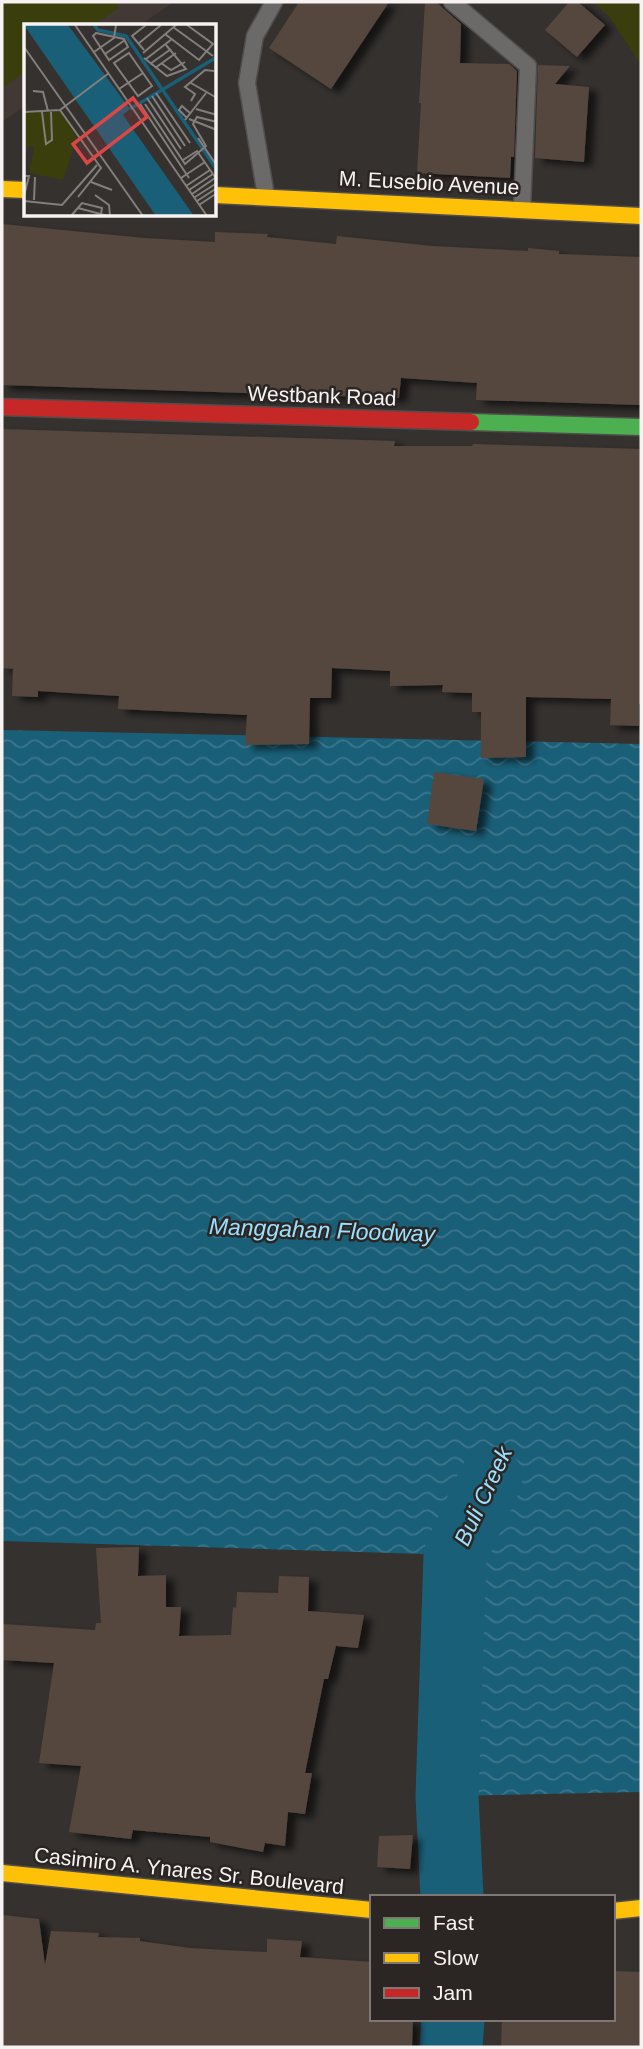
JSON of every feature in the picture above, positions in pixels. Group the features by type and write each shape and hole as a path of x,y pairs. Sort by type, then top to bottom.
{"street":[{"path":"2,189 24,190"},
{"name":"M. Eusebio Avenue","path":"217,195 641,216"},
{"name":"Westbank Road","path":"2,407 641,428"},
{"name":"Casimiro A. Ynares Sr. Boulevard","path":"2,1873 370,1910"},
{"path":"615,1911 641,1908"}],"lane":[{"path":"266,196 247,83 255,36 274,2"},
{"path":"452,2 528,66 522,209"}],"shaded area":[{"path":"2,2 174,2 142,24 24,24 24,106 2,122"}],"green space":[{"path":"2,2 114,2 119,8 95,24 24,24 24,72 2,88"},
{"path":"592,2 641,2 641,65 609,16"}],"water":[{"name":"Manggahan Floodway","path":"2,730 641,744 641,1792 447,1796 455,1555 2,1541"}],"building":[{"path":"299,2 389,2 331,89 269,48"},
{"path":"425,2 436,2 461,24 460,63 509,64 517,71 514,157 511,157 510,178 417,173"},
{"path":"569,2 578,2 605,25 577,57 545,30"},
{"path":"538,65 570,66 555,84 589,87 584,162 535,158"},
{"path":"2,224 215,242 215,232 268,234 267,237 336,244 337,236 432,246 528,251 528,248 559,251 559,254 641,257 641,405 476,400 477,383 401,378 399,398 2,385"},
{"path":"2,429 395,441 394,446 473,444 641,449 639,726 610,725 611,699 526,697 526,757 481,758 481,712 472,712 472,693 442,692 443,685 390,686 390,671 332,668 331,698 310,698 309,744 245,745 247,715 118,709 119,696 38,691 38,697 12,696 13,669 2,668"},
{"path":"434,772 484,779 476,831 427,824"},
{"path":"139,1547 138,1576 166,1575 166,1607 181,1607 179,1636 231,1635 237,1592 278,1593 279,1576 309,1577 308,1611 364,1615 358,1648 336,1646 328,1679 324,1679 305,1773 312,1773 305,1814 288,1812 285,1846 265,1843 263,1852 210,1842 210,1837 133,1830 131,1839 69,1832 81,1766 39,1763 54,1663 2,1660 2,1624 95,1630 96,1623 101,1623 96,1548"},
{"path":"413,1835 410,1869 377,1867 379,1836"},
{"path":"2,1915 39,1919 45,1965 51,1931 99,1933 98,1937 140,1938 140,1941 190,1948 267,1952 267,1939 302,1941 300,1957 370,1962 370,2021 413,2021 412,2047 2,2047"},
{"path":"615,1971 641,1972 641,2047 501,2047 502,2021 615,2021"}],"waterway":[{"name":"Buli Creek","path":"452,1895 447,1796 455,1555 491,1478"},
{"path":"451,2047 453,2021"}],"traffic: fast":[{"path":"471,422 641,427"}],"traffic: slow":[{"path":"2,189 24,190"},
{"path":"217,195 641,216"},
{"path":"2,1873 370,1910"},
{"path":"615,1911 641,1908"}],"traffic: jam":[{"path":"2,407 471,422"}]}
